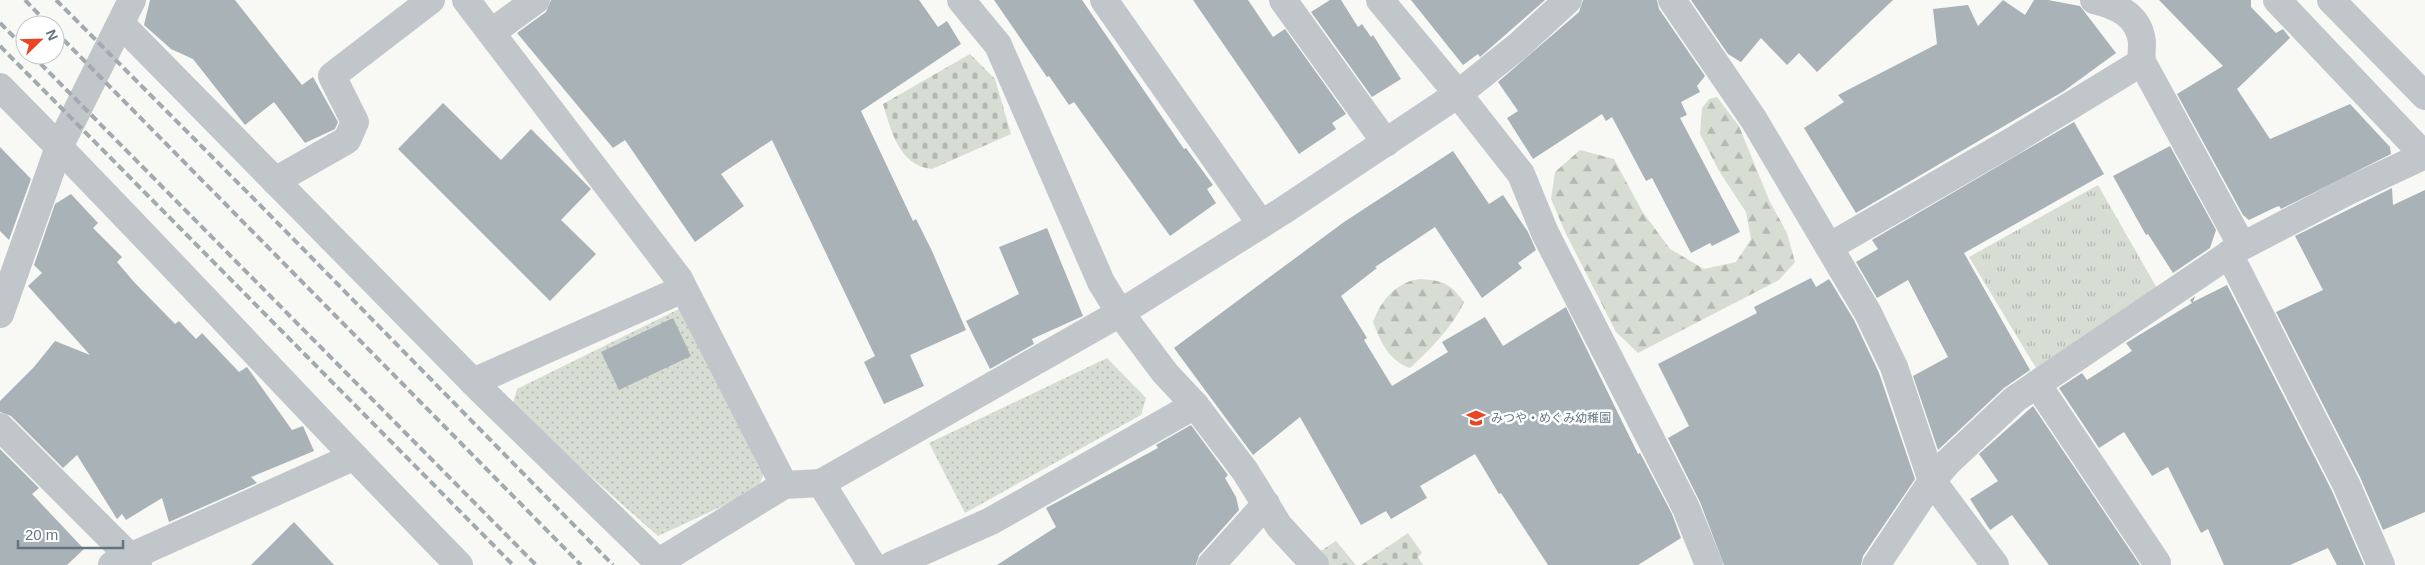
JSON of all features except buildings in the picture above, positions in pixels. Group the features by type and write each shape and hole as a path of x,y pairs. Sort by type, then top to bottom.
{"street":[{"path":"0,314 59,147 132,0"},
{"path":"275,181 347,140 355,122 332,76 431,0"},
{"path":"466,0 678,279 784,485"},
{"path":"492,32 536,0"},
{"path":"1104,0 1261,224"},
{"path":"1282,0 1386,143"},
{"path":"1380,0 1521,174 1545,233 1686,508 1709,565"},
{"path":"120,24 473,382 660,564 784,485 821,483 1120,313 1261,224 1458,94 1518,46 1568,0"},
{"path":"1672,0 1754,120 1868,313 1894,367 1932,481 1995,565"},
{"path":"2094,0 2111,4 2125,11 2136,26 2142,41 2142,62 2236,250 2346,484 2381,565"},
{"path":"1876,565 1932,481 1947,463 2015,399 2236,250 2348,191 2425,156 2277,0"},
{"path":"2331,0 2425,96"},
{"path":"970,3 998,45 1101,282 1120,313 1165,373 1195,405 1245,471 1279,526 1315,565"},
{"path":"1829,247 2011,142 2142,62"},
{"path":"0,87 353,457 459,565"},
{"path":"473,382 683,289"},
{"path":"2037,384 2157,563 2154,565"},
{"path":"892,565 991,521 1195,405"},
{"path":"0,427 127,562 353,457"},
{"path":"821,483 872,565"},
{"path":"1211,565 1266,504"}],"green space":[{"path":"970,54 995,79 1011,134 932,169 921,166 904,154 898,145 889,125 883,104"},
{"path":"1717,97 1739,126 1769,200 1787,233 1795,262 1779,280 1638,353 1616,332 1566,234 1551,199 1555,172 1580,150 1614,159 1642,211 1670,249 1704,269 1736,262 1751,239 1746,212 1719,171 1700,134 1702,108 1709,99"},
{"path":"2098,185 2158,290 2036,368 1969,257"},
{"path":"1421,279 1446,284 1464,302 1448,329 1410,368 1402,365 1386,350 1373,322 1380,306 1391,293 1404,283"},
{"path":"681,308 764,474 757,490 658,536 512,407 517,389"},
{"path":"1107,358 1146,398 1141,415 965,513 929,443"},
{"path":"1408,533 1422,553 1418,557 1423,565 1361,565"},
{"path":"1336,541 1356,565 1325,565 1316,554"}],"railway":[{"path":"25,0 39,15"},
{"path":"56,0 613,565"},
{"path":"0,23 15,38"},
{"path":"65,41 581,565"},
{"path":"0,46 513,565"},
{"path":"42,65 536,565"}],"place":[{"name":"みつや・めぐみ幼稚園","path":"1476,418"}]}
